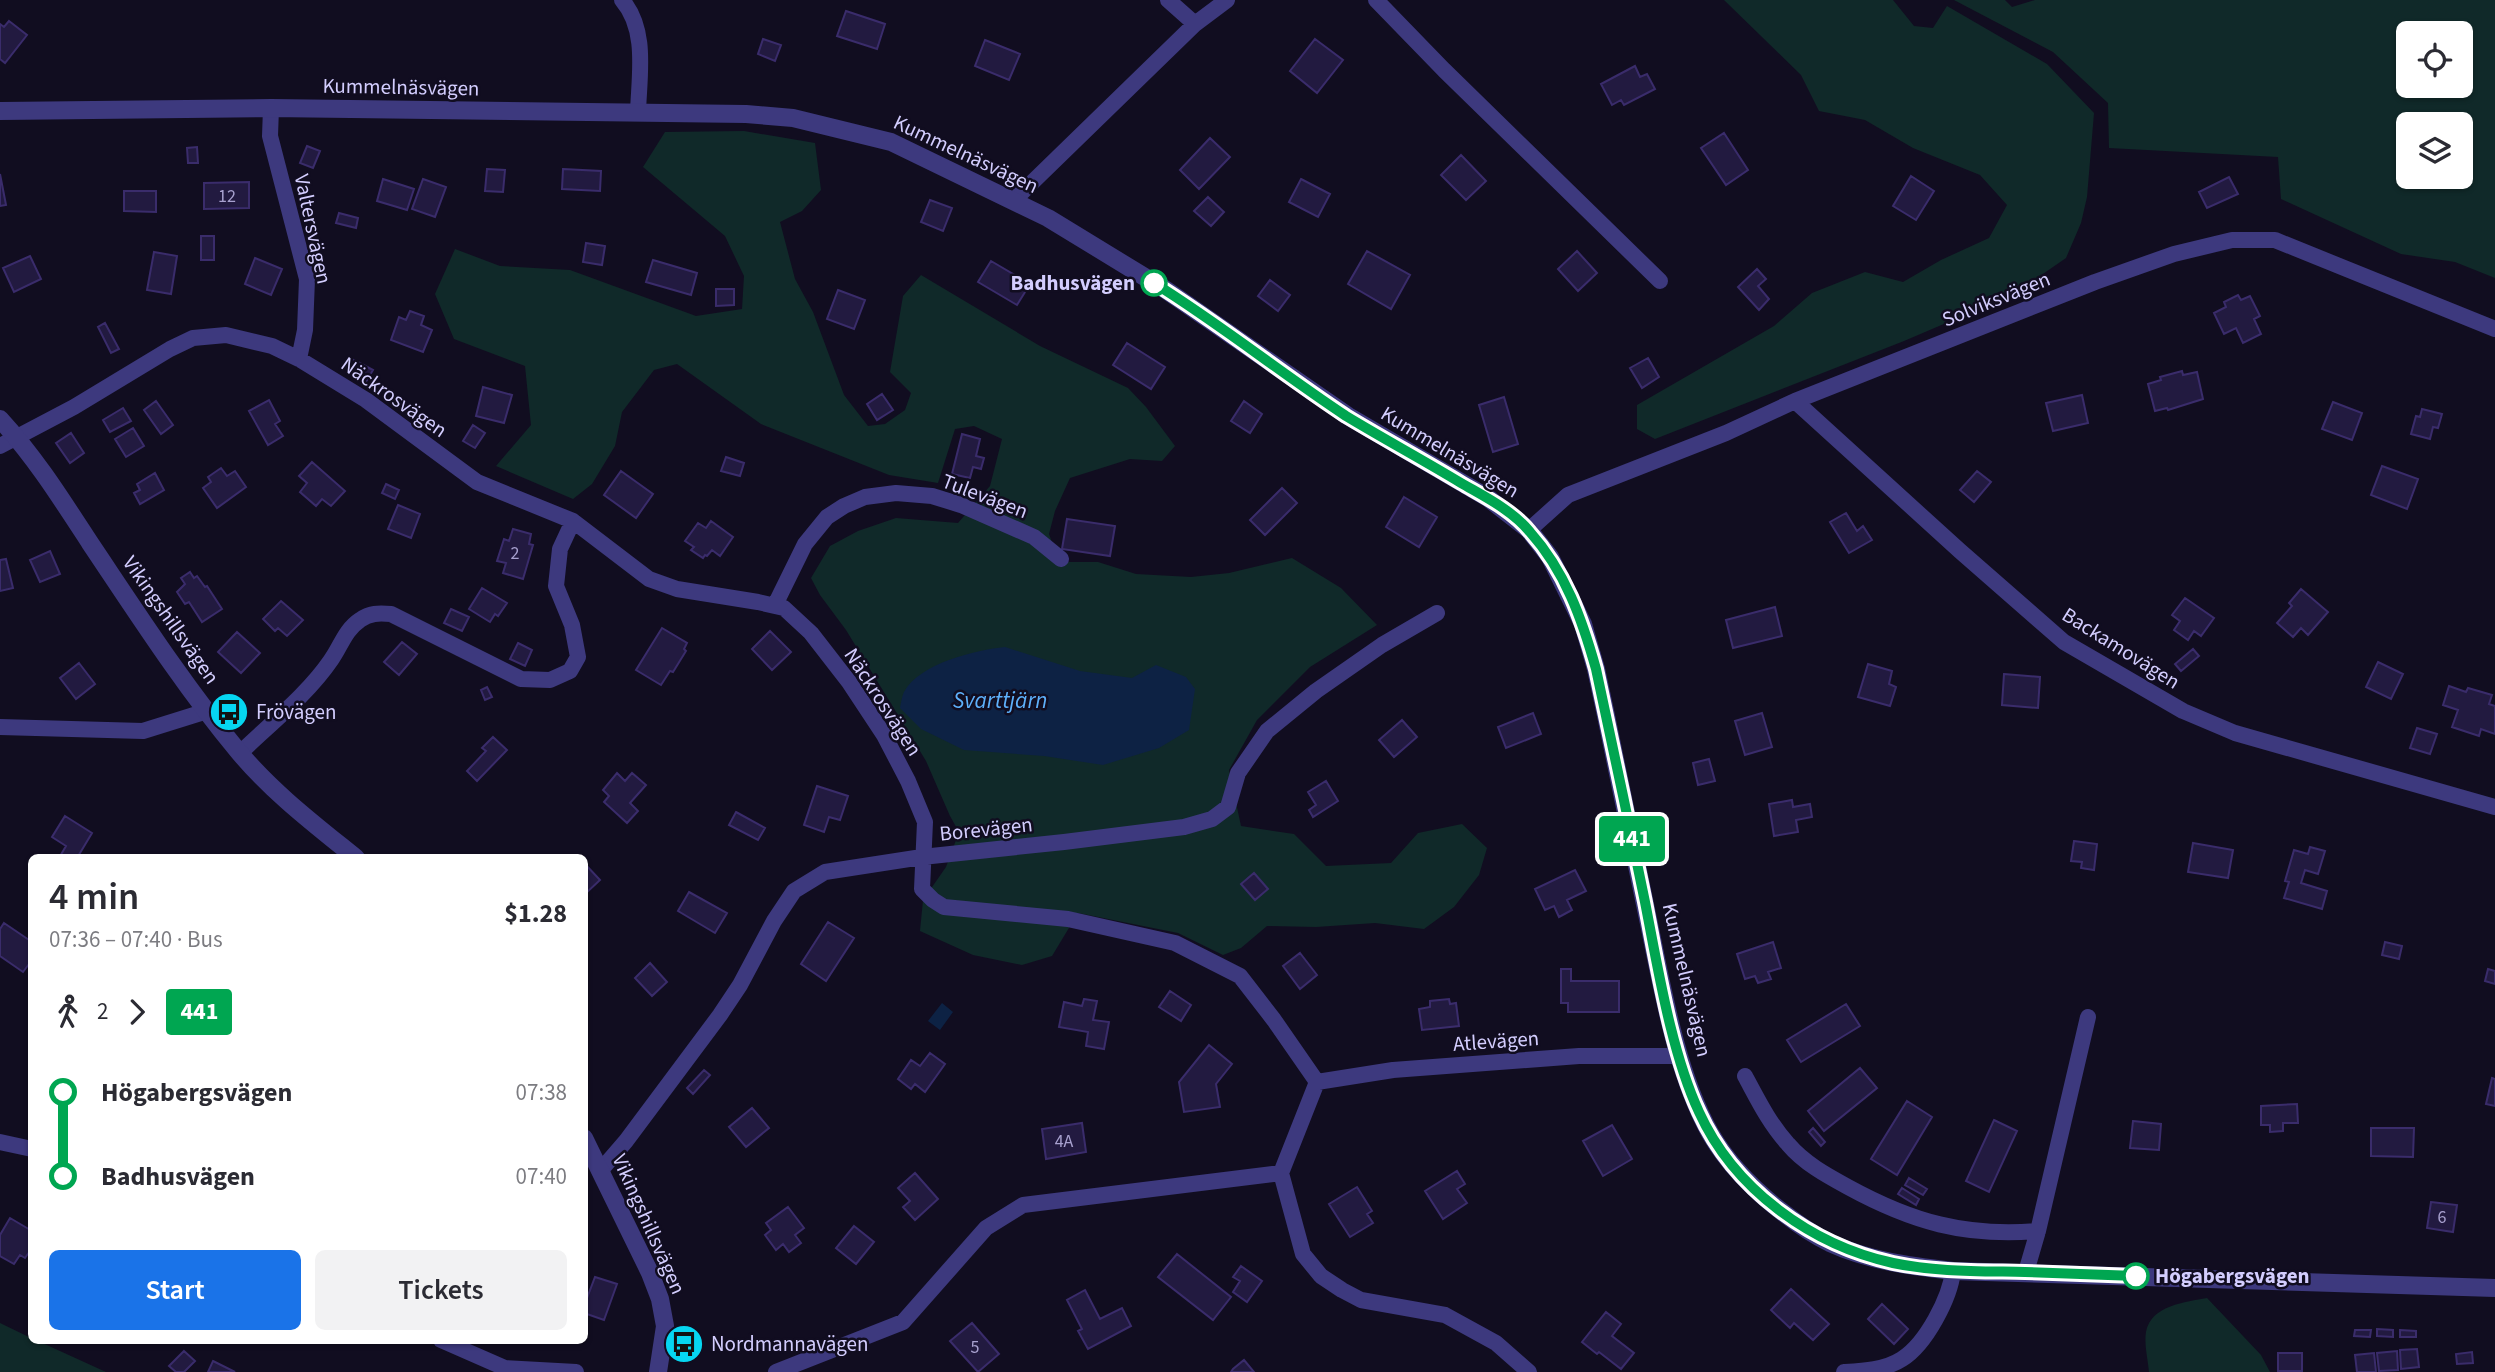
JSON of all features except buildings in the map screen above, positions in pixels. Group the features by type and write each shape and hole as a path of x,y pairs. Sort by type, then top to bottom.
{"street":[{"path":"622,0 636,24 639,44 638,113"},
{"path":"1168,0 1195,24"},
{"path":"1014,200 1195,24 1227,0"},
{"path":"1376,0 1660,281"},
{"name":"Kummelnäsvägen","path":"0,111 271,108 746,114 793,118 891,142 1014,200 1166,290 1348,416 1488,498 1529,530 1550,557 1583,624 1596,669 1655,954 1679,1056 1698,1111 1722,1152 1771,1204 1798,1224 1829,1242 1894,1263 1954,1271 2495,1288"},
{"name":"Valtersvägen","path":"271,108 270,136 307,279 305,330 299,359"},
{"name":"Solviksvägen","path":"1529,530 1568,495 1726,433 1795,401 2095,282 2174,254 2232,240 2275,240 2495,329"},
{"name":"Näckrosvägen","path":"0,446 75,407 170,349 193,338 226,335 272,346 299,359 366,400 477,482 573,521 649,579 677,589 784,608 811,633 849,682 884,735 908,781 925,822 922,889 933,900 944,907 1068,919 1175,943 1240,976 1317,1082"},
{"name":"Backamovägen","path":"1795,401 2064,642 2183,711 2235,733 2495,807"},
{"name":"Vikingshillsvägen","path":"0,419 28,450 138,614 240,753 284,800 351,854"},
{"name":"Tulevägen","path":"775,605 804,544 827,517 865,497 896,493 932,496 961,505 1034,537 1061,559"},
{"path":"240,753 323,670 348,631 358,621 374,613 390,614 521,679 550,680 570,671 578,657 572,625 556,586 560,549 573,521"},
{"name":"Borevägen","path":"601,1170 720,1016 794,891 825,873 922,857 1184,827 1212,819 1227,807 1238,773 1267,731 1316,691 1437,613"},
{"path":"0,727 143,732 207,711"},
{"path":"2026,1272 2088,1017"},
{"name":"Atlevägen","path":"1317,1082 1393,1070 1566,1057 1679,1056"},
{"path":"1745,1076 1766,1116 1788,1145 1807,1162 1861,1194 1935,1225 1973,1231 2038,1231"},
{"path":"1317,1082 1281,1173 1303,1254 1321,1276 1361,1300 1445,1315 1496,1343 1529,1372"},
{"path":"0,1142 28,1148"},
{"name":"Vikingshillsvägen","path":"588,1146 660,1299 665,1326 658,1372"},
{"path":"776,1372 903,1322 986,1228 1023,1205 1281,1173"},
{"path":"1844,1372 1876,1370 1903,1359 1931,1328 1952,1286 1954,1271"},
{"path":"450,1344 505,1368 576,1372"}],"green space":[{"path":"1724,0 1893,0 1914,26 1933,28 1947,6 2047,64 2094,113 2087,197 2081,223 2066,258 2014,294 1904,341 1655,439 1637,429 1637,405 1774,326 1812,293 1865,272 1903,282 1941,260 1989,238 2007,205 1980,175 1913,148 1865,120 1819,111 1801,75"},
{"path":"1954,0 2005,0 2012,7 2035,0 2495,0 2495,278 2455,262 2401,254 2281,199 2278,157 2109,148 2108,103 2053,52"},
{"path":"744,131 815,143 821,190 802,211 780,222 795,279 813,312 844,395 868,426 885,424 905,410 911,393 890,372 903,296 921,275 1040,346 1128,388 1175,446 1162,461 1130,459 1070,478 1055,511 1049,534 1059,562 1098,562 1136,574 1191,577 1229,573 1292,558 1341,588 1377,625 1310,667 1257,720 1229,770 1241,826 1294,834 1326,866 1391,863 1418,833 1462,824 1487,848 1479,875 1454,907 1424,929 1375,923 1316,927 1267,926 1241,948 1223,955 1178,933 1078,913 1052,956 1022,965 973,955 920,931 923,900 946,867 959,832 926,761 811,578 830,546 858,531 896,518 958,523 990,486 1002,439 974,426 955,429 938,483 889,475 761,424 677,364 654,370 622,412 615,446 592,484 573,499 496,466 531,425 525,366 454,339 435,294 455,249 500,266 570,270 696,316 742,309 744,276 725,236 643,167 665,132"},
{"path":"2207,1298 2261,1355 2270,1372 2149,1372 2146,1332 2149,1323 2162,1310 2171,1306"},
{"path":"0,1323 28,1337 28,1344 45,1344 106,1372 0,1372"}],"water":[{"name":"Svarttjärn","path":"1005,647 1080,671 1132,678 1156,665 1186,677 1195,689 1189,730 1159,748 1103,765 1044,756 964,750 921,729 900,708 904,692 922,673 965,655"},
{"path":"942,1003 953,1012 940,1030 928,1021"}],"bus line":[{"name":"441","path":"1154,283 1348,416 1488,498 1529,530 1550,557 1583,624 1596,669 1679,1056 1698,1111 1722,1152 1745,1179 1771,1204 1829,1242 1894,1263 1954,1271 2136,1276"}],"place":[{"name":"Badhusvägen","path":"1154,283"},
{"name":"Frövägen","path":"229,712"},
{"name":"Högabergsvägen","path":"2136,1276"},
{"name":"Nordmannavägen","path":"684,1344"}]}
